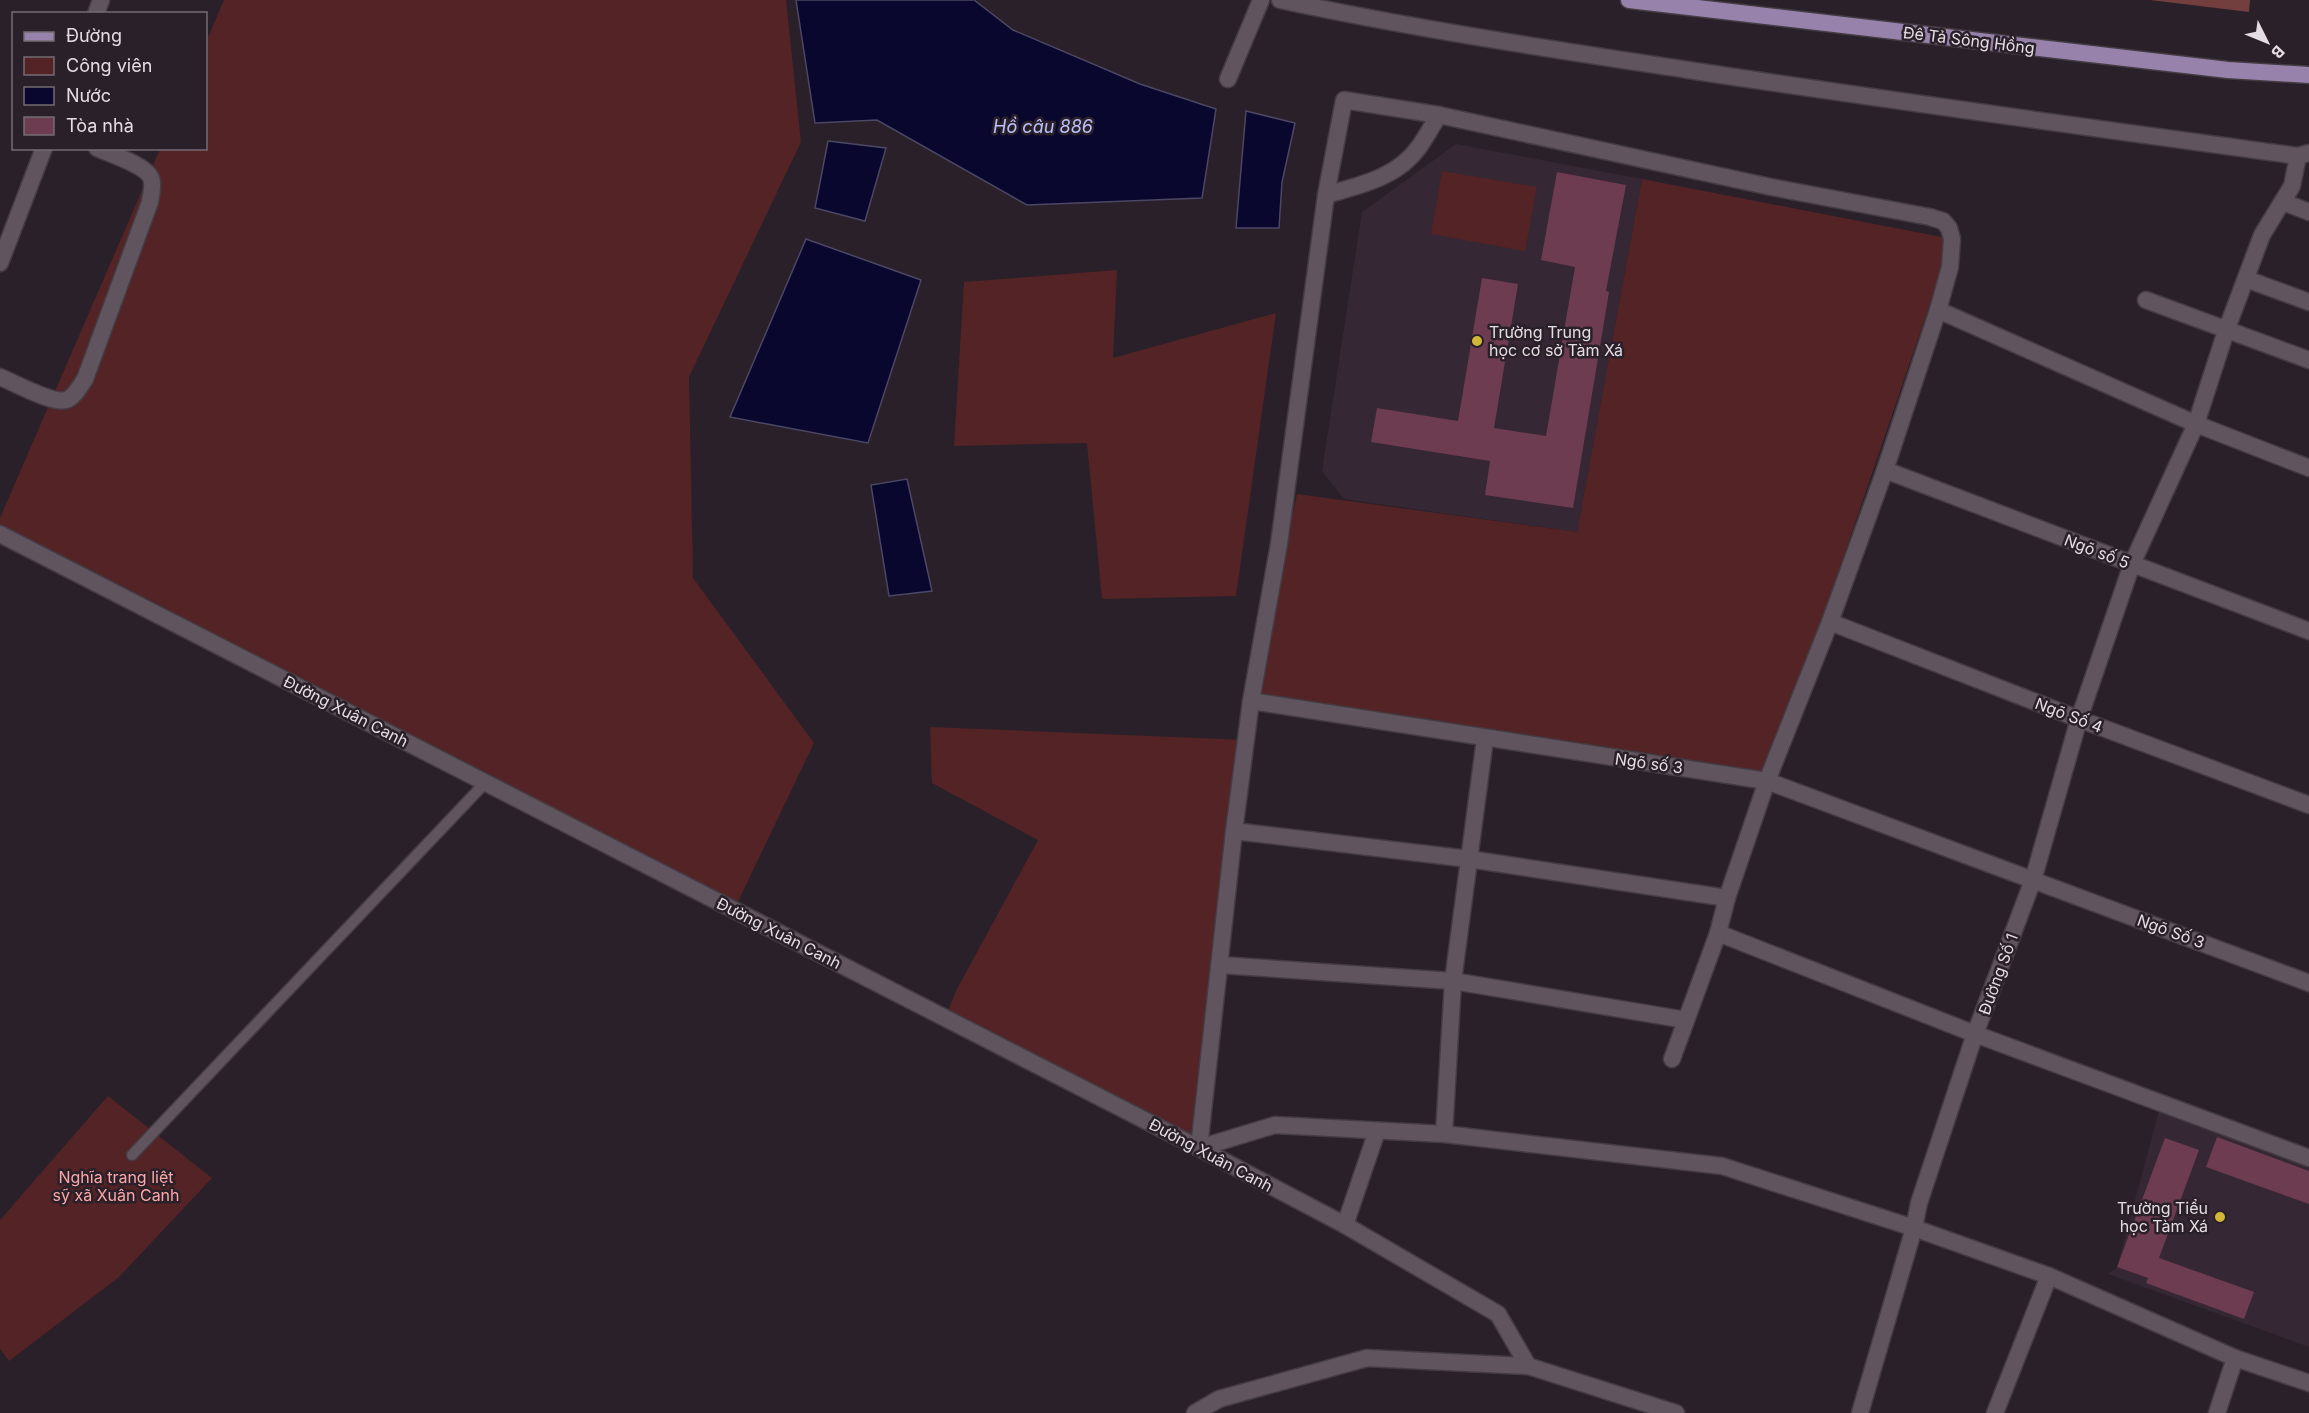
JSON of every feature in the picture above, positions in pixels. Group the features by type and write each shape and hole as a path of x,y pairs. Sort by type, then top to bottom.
{"main road":[{"name":"Đê Tả Sông Hồng","path":"1629,0 2228,70 2309,75"}],"street":[{"path":"1228,79 1261,0"},
{"path":"1280,0 1378,21 1509,43 1905,103 2303,155"},
{"path":"1672,1059 1718,933 1727,898 1767,781 1830,622 1886,470 1950,267 1952,239 1949,228 1943,221 1618,155 1439,115 1344,100 1326,195 1279,544 1251,701 1234,831 1199,1148 1275,1125 1443,1134 1722,1166 1914,1228 2049,1276 2235,1358 2309,1383"},
{"path":"1326,195 1382,178 1402,164 1418,148 1439,115"},
{"path":"0,263 43,150"},
{"path":"0,377 52,399 66,400 74,395 84,379 150,202 152,184 150,176 143,169 101,150"},
{"name":"Đường Số 1","path":"1860,1413 1914,1228 1919,1203 1975,1034 2033,880 2079,719 2133,564 2196,424 2226,331 2262,235 2283,202 2301,186 2303,155"},
{"path":"2283,202 2309,212"},
{"path":"2246,279 2309,303"},
{"path":"2146,300 2309,360"},
{"path":"1938,309 2196,424 2309,468"},
{"name":"Ngõ số 5","path":"1886,470 2309,631"},
{"name":"Đường Xuân Canh","path":"0,534 1345,1225 1498,1314 1528,1366"},
{"name":"Ngõ Số 4","path":"1830,622 2309,805"},
{"name":"Ngõ số 3","path":"1251,701 1767,781 2033,880"},
{"path":"1443,1134 1453,981 1485,739"},
{"path":"1234,831 1469,859 1727,898"},
{"name":"Ngõ Số 3","path":"2033,880 2309,983"},
{"path":"1718,933 1975,1034 2309,1158"},
{"path":"1220,965 1453,981 1686,1020"},
{"path":"1345,1225 1377,1131"},
{"path":"1995,1413 2049,1276"},
{"path":"1195,1413 1219,1399 1367,1358 1528,1366 1676,1413"},
{"path":"2217,1413 2235,1358"}],"lane":[{"path":"132,1155 485,783"}],"shaded area":[{"path":"2150,0 2250,0 2249,12"},
{"name":"Trường Trung học cơ sở Tàm Xá","path":"1456,144 1642,179 1577,532 1344,499 1322,471 1362,212"},
{"name":"Trường Tiểu học Tàm Xá","path":"2159,1111 2309,1168 2309,1347 2108,1274 2117,1267"}],"green space":[{"path":"224,0 786,0 801,142 689,377 693,578 814,743 734,910 0,534 0,518 160,150 207,150 207,40"},
{"path":"1442,171 1537,187 1525,251 1431,234"},
{"path":"1642,179 1952,239 1767,781 1251,701 1297,494 1577,532"},
{"path":"1117,270 1113,358 1276,313 1236,596 1102,599 1087,443 954,446 964,282"},
{"path":"930,727 1246,740 1199,1148 945,1018 957,989 1038,840 932,783"},
{"name":"Nghĩa trang liệt sỹ xã Xuân Canh","path":"108,1096 212,1178 119,1277 9,1361 0,1349 0,1220"}],"water":[{"name":"Hồ câu 886","path":"796,0 974,0 1013,30 1140,84 1216,109 1202,198 1027,205 877,120 815,123"},
{"path":"1246,111 1295,123 1282,182 1279,228 1236,228"},
{"path":"828,141 886,148 865,221 815,208"},
{"path":"806,239 921,280 868,443 730,417"},
{"path":"907,479 932,591 889,596 871,485"}],"building":[{"path":"1557,172 1626,185 1606,291 1609,292 1573,508 1485,495 1490,461 1371,442 1377,408 1458,421 1482,278 1518,284 1494,428 1546,436 1575,267 1541,260"},
{"path":"2217,1137 2309,1171 2309,1204 2206,1167"},
{"path":"2165,1138 2199,1150 2159,1258 2254,1292 2244,1319 2146,1283 2148,1278 2117,1267"}],"place":[{"name":"Trường Trung học cơ sở Tàm Xá","path":"1477,341"},
{"name":"Trường Tiểu học Tàm Xá","path":"2220,1217"}]}
